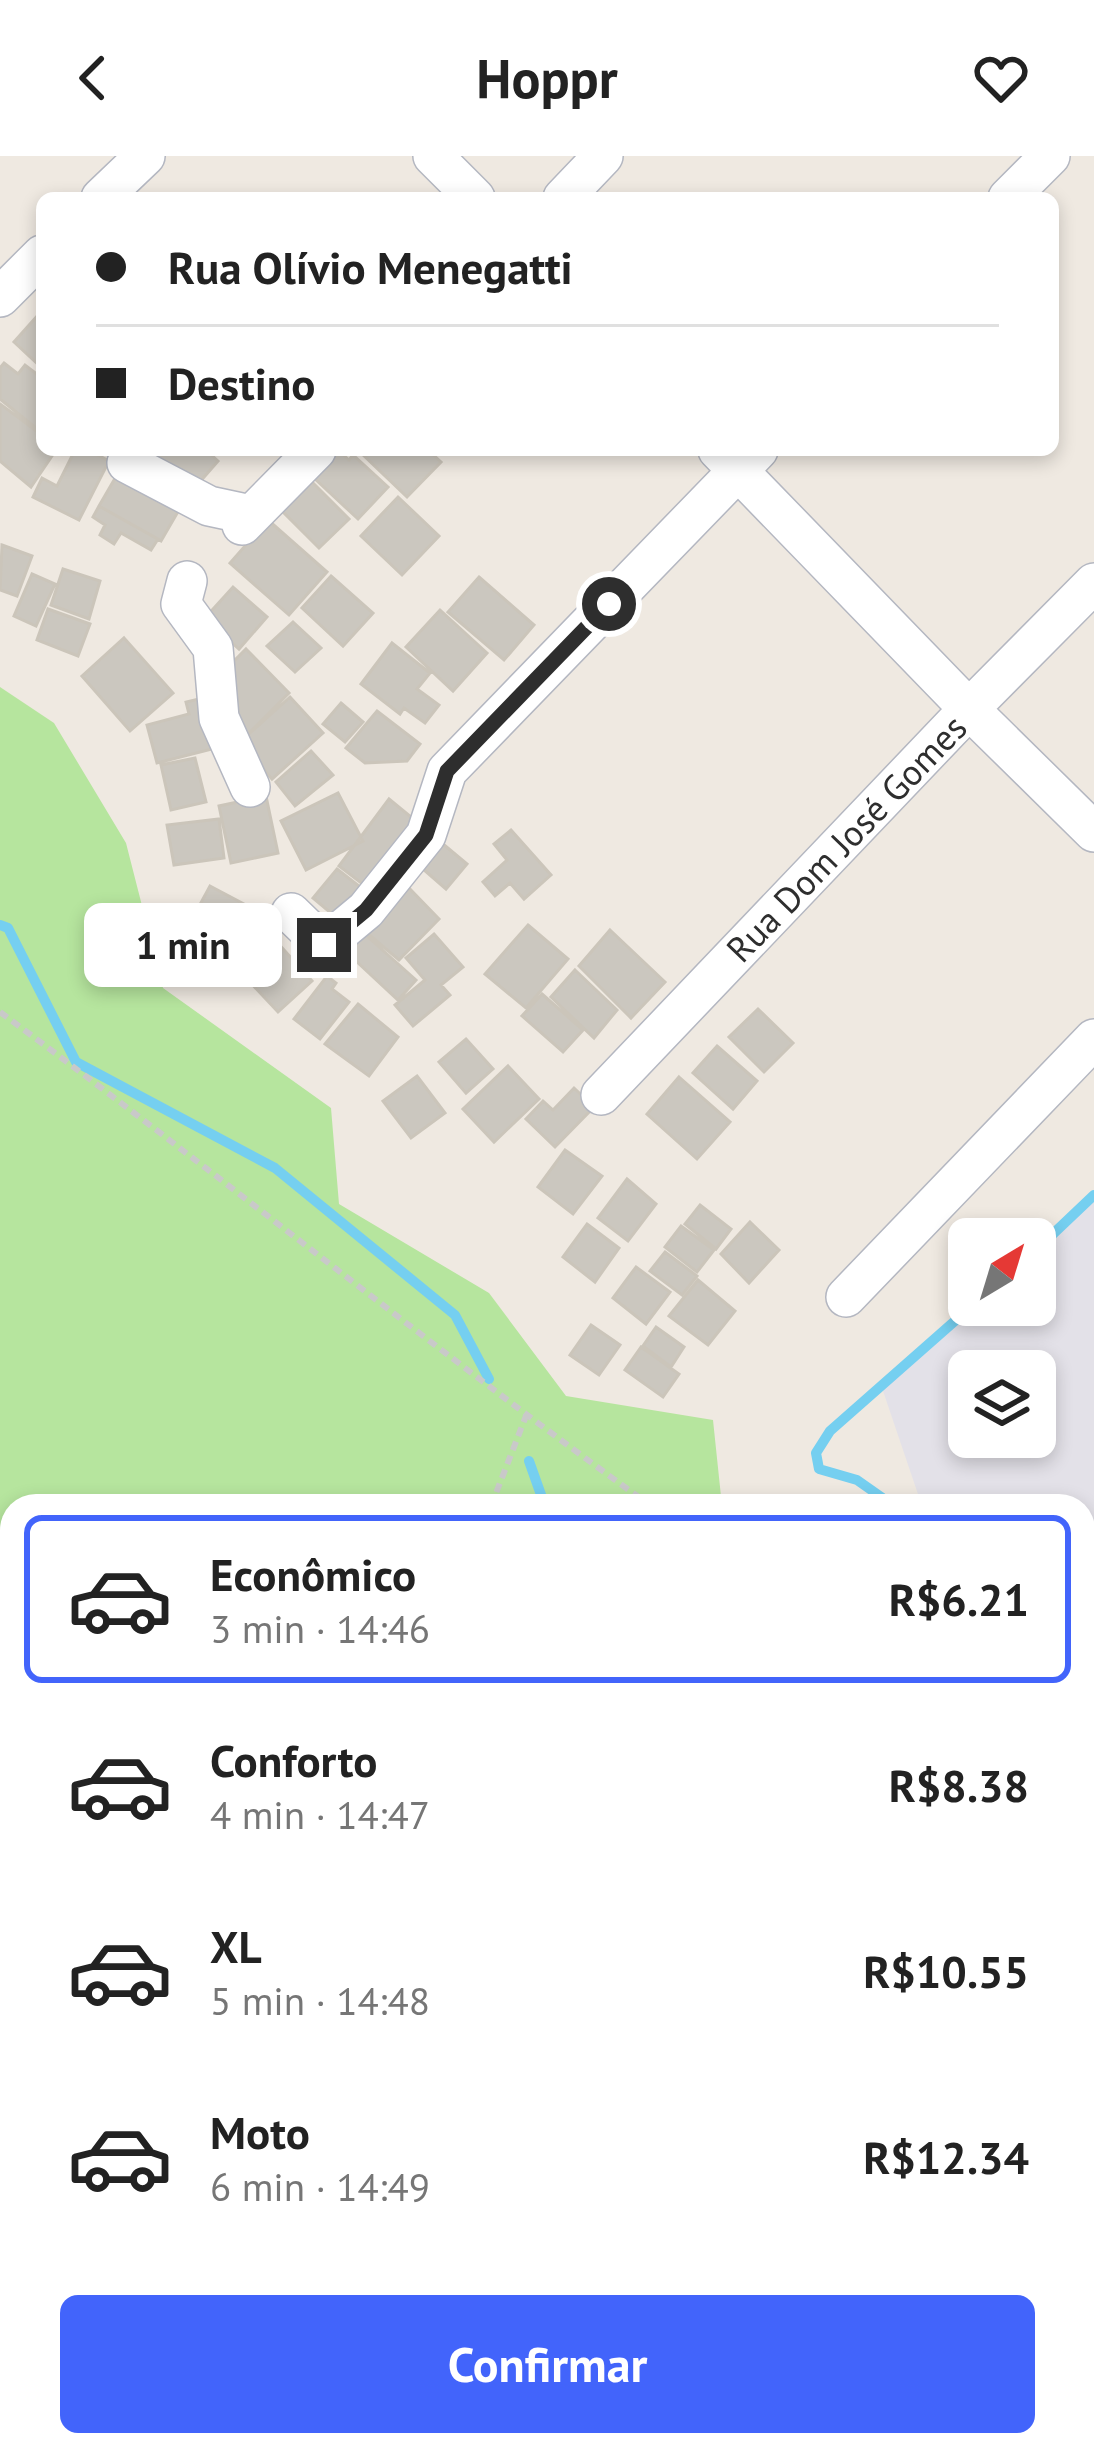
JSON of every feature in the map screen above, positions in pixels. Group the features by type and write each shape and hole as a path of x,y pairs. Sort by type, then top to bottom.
{"street":[{"path":"107,192 145,156"},
{"path":"433,156 469,192"},
{"path":"569,192 603,156"},
{"path":"1014,192 1050,156"},
{"path":"0,297 36,261"},
{"path":"127,463 208,506 247,520 310,456"},
{"path":"291,913 324,945 366,910 426,835 447,771 738,457 969,709 1094,832"},
{"path":"187,581 181,604 213,648 218,718 250,788"},
{"name":"Rua Dom José Gomes","path":"601,1096 1094,583"},
{"path":"846,1297 1094,1039"}],"path":[{"path":"0,1012 634,1494"},
{"path":"495,1494 526,1416"}],"shaded area":[{"path":"1094,1195 1094,1494 918,1494 881,1385 949,1326 1056,1326 1056,1231"}],"green space":[{"path":"0,687 54,723 126,843 163,988 331,1108 339,1204 489,1293 566,1396 713,1420 721,1494 0,1494"}],"building":[{"path":"36,317 36,362 14,342"},
{"path":"4,363 18,374 25,365 36,373 36,428 0,399"},
{"path":"0,404 36,431 36,456 52,456 31,487 0,461"},
{"path":"72,456 99,456 109,461 79,520 33,497 42,478 57,486"},
{"path":"151,456 213,456 218,461 192,491"},
{"path":"334,456 349,460 354,456 388,487 358,519 314,478"},
{"path":"364,456 434,456 441,462 407,497"},
{"path":"121,468 183,503 161,541 99,506"},
{"path":"307,477 349,519 319,548 277,506"},
{"path":"398,497 439,536 402,575 361,536"},
{"path":"99,506 158,539 151,550 121,533 114,544 100,535 105,525 93,517"},
{"path":"268,520 327,572 289,615 230,563"},
{"path":"2,545 32,556 17,596 0,590"},
{"path":"63,569 100,581 89,619 51,605"},
{"path":"32,574 55,584 36,626 14,616"},
{"path":"331,576 373,613 343,646 302,608"},
{"path":"479,577 534,625 504,660 448,612"},
{"path":"233,587 267,617 239,649 205,618"},
{"path":"48,609 90,624 78,656 37,640"},
{"path":"440,610 487,653 453,691 406,647"},
{"path":"293,622 321,648 295,672 267,646"},
{"path":"124,638 173,693 130,731 82,676"},
{"path":"392,643 430,673 417,689 439,705 425,723 404,708 400,714 361,684"},
{"path":"246,649 289,693 240,742 232,663"},
{"path":"207,697 220,747 157,763 147,725 189,714 186,702"},
{"path":"290,697 323,733 272,779 240,742"},
{"path":"341,703 363,722 345,742 323,724"},
{"path":"377,711 420,744 407,761 365,763 346,748"},
{"path":"311,751 333,775 295,806 276,782"},
{"path":"195,758 206,802 171,810 161,765"},
{"path":"338,793 363,841 306,870 281,821"},
{"path":"266,796 278,853 231,863 219,806"},
{"path":"389,799 422,826 373,892 339,866"},
{"path":"219,819 224,858 174,865 167,825"},
{"path":"511,830 551,875 524,899 510,883 495,896 483,882 507,860 494,844"},
{"path":"443,844 467,864 446,889 423,869"},
{"path":"337,869 364,890 338,919 313,898"},
{"path":"210,886 246,905 219,955 183,936"},
{"path":"409,888 439,919 399,960 367,933"},
{"path":"528,925 568,959 526,1008 485,974"},
{"path":"359,929 416,980 398,1000 342,948"},
{"path":"610,930 665,982 631,1018 579,966"},
{"path":"434,934 463,967 441,985 450,995 413,1026 395,1005 425,980 406,958"},
{"path":"275,940 312,981 278,1012 249,981 259,971 251,962"},
{"path":"575,970 617,1010 594,1038 551,997"},
{"path":"327,976 336,983 332,989 349,1002 320,1039 294,1019"},
{"path":"542,994 583,1030 563,1052 522,1016"},
{"path":"358,1004 398,1037 369,1076 325,1044"},
{"path":"758,1009 793,1043 764,1072 729,1037"},
{"path":"466,1039 493,1069 466,1093 439,1062"},
{"path":"717,1046 757,1081 733,1109 693,1073"},
{"path":"508,1066 539,1099 494,1142 463,1109"},
{"path":"417,1076 445,1113 411,1138 383,1101"},
{"path":"679,1077 730,1122 697,1159 647,1114"},
{"path":"574,1088 594,1107 555,1147 526,1119 543,1101 553,1110"},
{"path":"565,1150 602,1176 573,1214 538,1187"},
{"path":"627,1179 656,1204 628,1241 598,1218"},
{"path":"700,1205 731,1229 716,1249 685,1224"},
{"path":"750,1222 779,1250 749,1283 721,1254"},
{"path":"587,1224 619,1248 595,1282 563,1257"},
{"path":"681,1226 714,1250 697,1272 665,1247"},
{"path":"665,1252 697,1276 682,1295 650,1271"},
{"path":"636,1267 670,1292 646,1324 613,1298"},
{"path":"698,1280 735,1311 708,1345 669,1316"},
{"path":"591,1325 620,1345 599,1375 570,1355"},
{"path":"656,1327 684,1347 671,1367 643,1346"},
{"path":"641,1347 679,1374 663,1397 625,1370"}],"waterway":[{"path":"0,925 8,928 76,1062 275,1168 455,1315 489,1379"},
{"path":"1056,1231 1094,1195"},
{"path":"877,1494 857,1480 819,1469 816,1453 830,1431 949,1326"},
{"path":"529,1461 541,1494"}],"route":[{"path":"324,945 366,910 426,835 447,771 609,604"}]}
